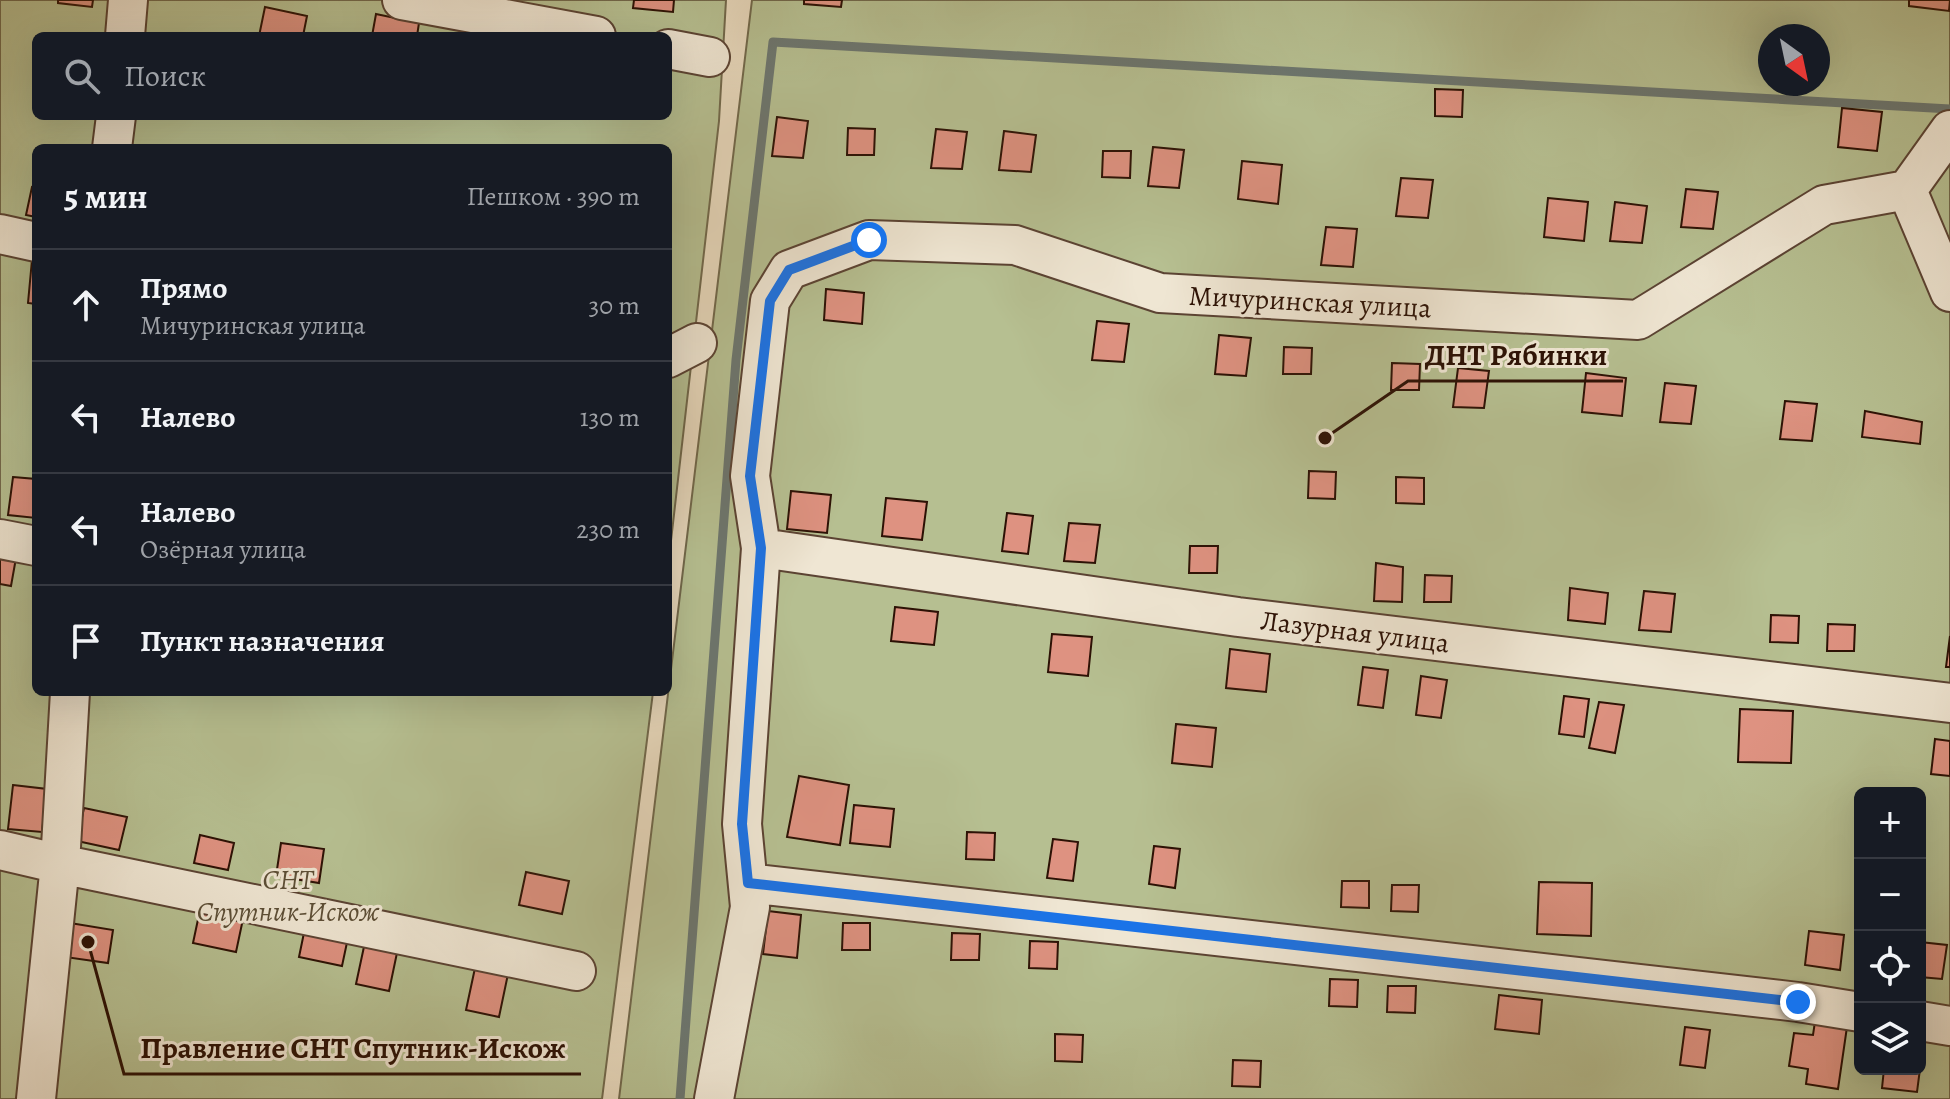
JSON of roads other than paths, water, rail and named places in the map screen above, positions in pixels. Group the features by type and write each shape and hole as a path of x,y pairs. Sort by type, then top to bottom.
{"street":[{"path":"125,32 128,0"},
{"path":"402,0 574,32"},
{"path":"672,50 710,57"},
{"path":"112,144 116,120"},
{"path":"1947,276 1907,190 1950,130"},
{"name":"Мичуринская улица","path":"761,548 750,476 770,301 789,270 869,240 1015,245 1160,293 1638,320 1824,205 1907,190"},
{"path":"0,234 32,241"},
{"path":"0,539 32,545"},
{"path":"714,1099 750,907 742,824 761,548"},
{"name":"Лазурная улица","path":"761,548 1238,617 1950,703"},
{"path":"36,1099 60,864 70,696"},
{"path":"0,850 576,971"},
{"path":"748,883 1798,1002 1854,1011"},
{"path":"1926,1022 1950,1026"}],"waterway":[{"path":"680,1099 736,360 773,42 1950,109"}],"place":[{"name":"ДНТ Рябинки","path":"1325,438"},
{"name":"Правление СНТ Спутник-Искож","path":"88,942"}],"park label":[{"name":"СНТ Спутник-Искож","path":"288,895"}]}
